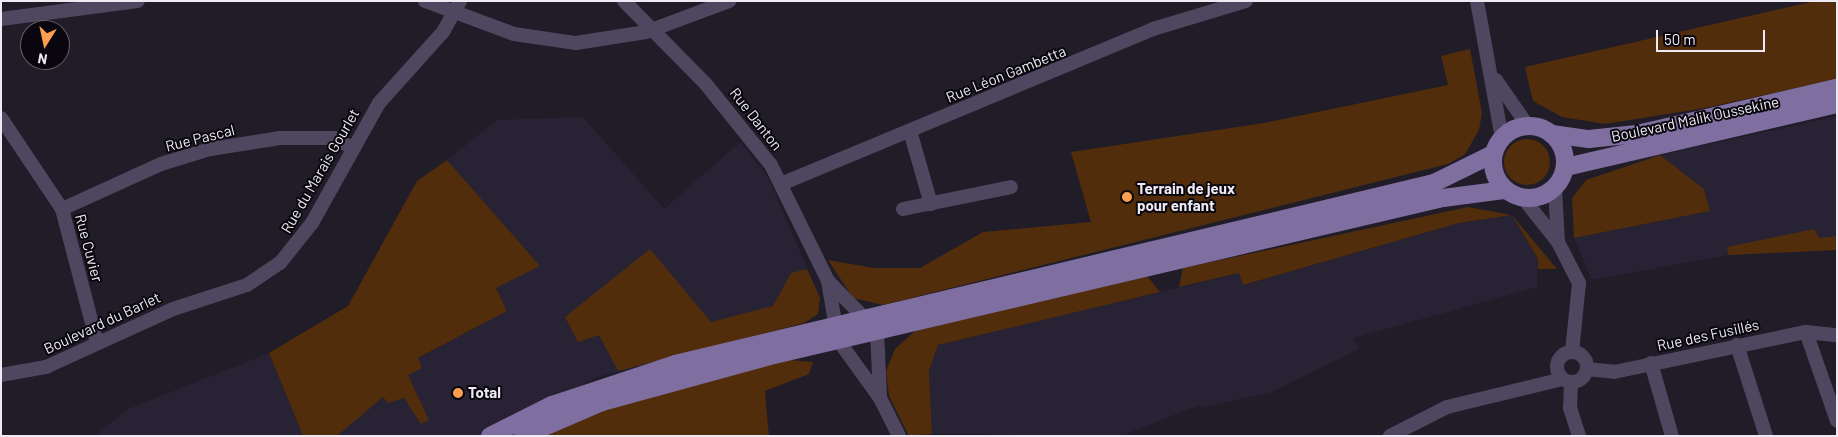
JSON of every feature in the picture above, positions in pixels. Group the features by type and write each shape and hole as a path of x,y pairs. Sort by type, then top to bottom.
{"main road":[{"name":"Boulevard Malik Oussekine","path":"1552,134 1590,139 1637,134 1837,88"},
{"name":"Boulevard Malik Oussekine","path":"1566,167 1837,104"},
{"path":"490,436 604,385 837,333 877,331 1443,198 1505,190 1523,198 1540,198 1555,189 1566,167 1563,149 1552,134 1528,126 1502,138 1493,154 1494,174 1505,190"},
{"path":"523,436 644,389 837,333 862,320 1434,183 1493,154"}],"street":[{"path":"1,19 138,1"},
{"path":"425,1 459,6 514,34 557,42 576,43 651,29 729,1"},
{"name":"Rue Danton","path":"624,1 728,108 781,184 828,280 862,320 877,331"},
{"name":"Rue Léon Gambetta","path":"781,184 1153,29 1246,1"},
{"path":"1477,1 1494,77 1502,138"},
{"name":"Rue du Marais Gourlet","path":"216,294 262,277 296,248 353,148 395,84 459,6"},
{"path":"1494,77 1528,126"},
{"name":"Rue Cuvier","path":"1,118 62,210 98,342"},
{"path":"910,131 932,204"},
{"name":"Rue Pascal","path":"62,210 161,164 210,149 280,138 334,138 353,148"},
{"path":"903,209 1011,187"},
{"path":"1555,189 1558,242"},
{"path":"1523,198 1558,242 1579,283 1572,352 1524,387"},
{"name":"Rue Danton","path":"828,280 837,333"},
{"name":"Boulevard du Barlet","path":"1,375 46,367 98,342 216,294"},
{"path":"877,331 880,398"},
{"path":"1806,332 1837,421"},
{"name":"Rue des Fusillés","path":"1587,369 1614,372 1806,332 1837,335"},
{"path":"837,333 880,398 899,436"},
{"path":"1737,345 1766,436"},
{"path":"1390,436 1447,407 1524,387 1567,381 1584,376 1587,369 1583,358 1572,352"},
{"path":"1558,363 1567,381 1570,408 1579,436"},
{"path":"1651,363 1672,436"}],"shaded area":[{"path":"1815,1 1837,1 1837,79 1705,108 1605,124 1562,117 1533,101 1525,67"},
{"path":"1470,49 1482,113 1479,130 1465,154 1448,164 883,305 853,298 828,260 874,268 920,268 983,232 1091,222 1071,152 1264,123 1448,85 1441,56"},
{"path":"1837,116 1837,250 1728,255 1592,280 1574,238 1710,211 1704,189 1660,155"},
{"path":"583,117 664,209 740,142 768,177 820,298 818,314 804,323 598,377 482,436 313,436 398,369 507,311 496,288 539,266 447,160 497,120"},
{"path":"1523,139 1531,139 1540,143 1546,149 1550,162 1546,175 1540,181 1531,185 1523,185 1514,181 1508,175 1504,166 1504,158 1508,149 1514,143"},
{"path":"1660,155 1704,189 1710,211 1574,238 1572,198 1586,180"},
{"path":"447,160 540,266 496,288 507,311 418,358 422,368 408,375 429,420 421,424 404,398 388,403 383,397 337,436 303,436 269,353 348,306 417,181"},
{"path":"1468,207 1512,215 1459,223 1243,285 1239,273 1179,287 1183,268"},
{"path":"1512,215 1538,259 1537,287 1354,338 1359,349 1272,392 1201,408 1200,405 1121,436 932,434 929,371 938,345 1240,273 1244,285 1459,223"},
{"path":"1512,215 1557,269 1538,269 1538,259"},
{"path":"1814,229 1819,238 1837,236 1837,250 1728,255 1727,247"},
{"path":"650,249 711,322 773,306 791,273 807,269 820,298 818,314 804,323 618,371 599,335 578,342 565,317"},
{"path":"1147,276 1160,292 938,345 929,371 932,434 909,436 889,396 886,371 895,349 915,331"},
{"path":"269,353 303,436 95,436 128,409"},
{"path":"789,360 813,362 809,374 765,391 769,436 537,436 603,407"}],"place":[{"name":"Terrain de jeux pour enfant","path":"1127,197"},
{"name":"Total","path":"458,393"}]}
